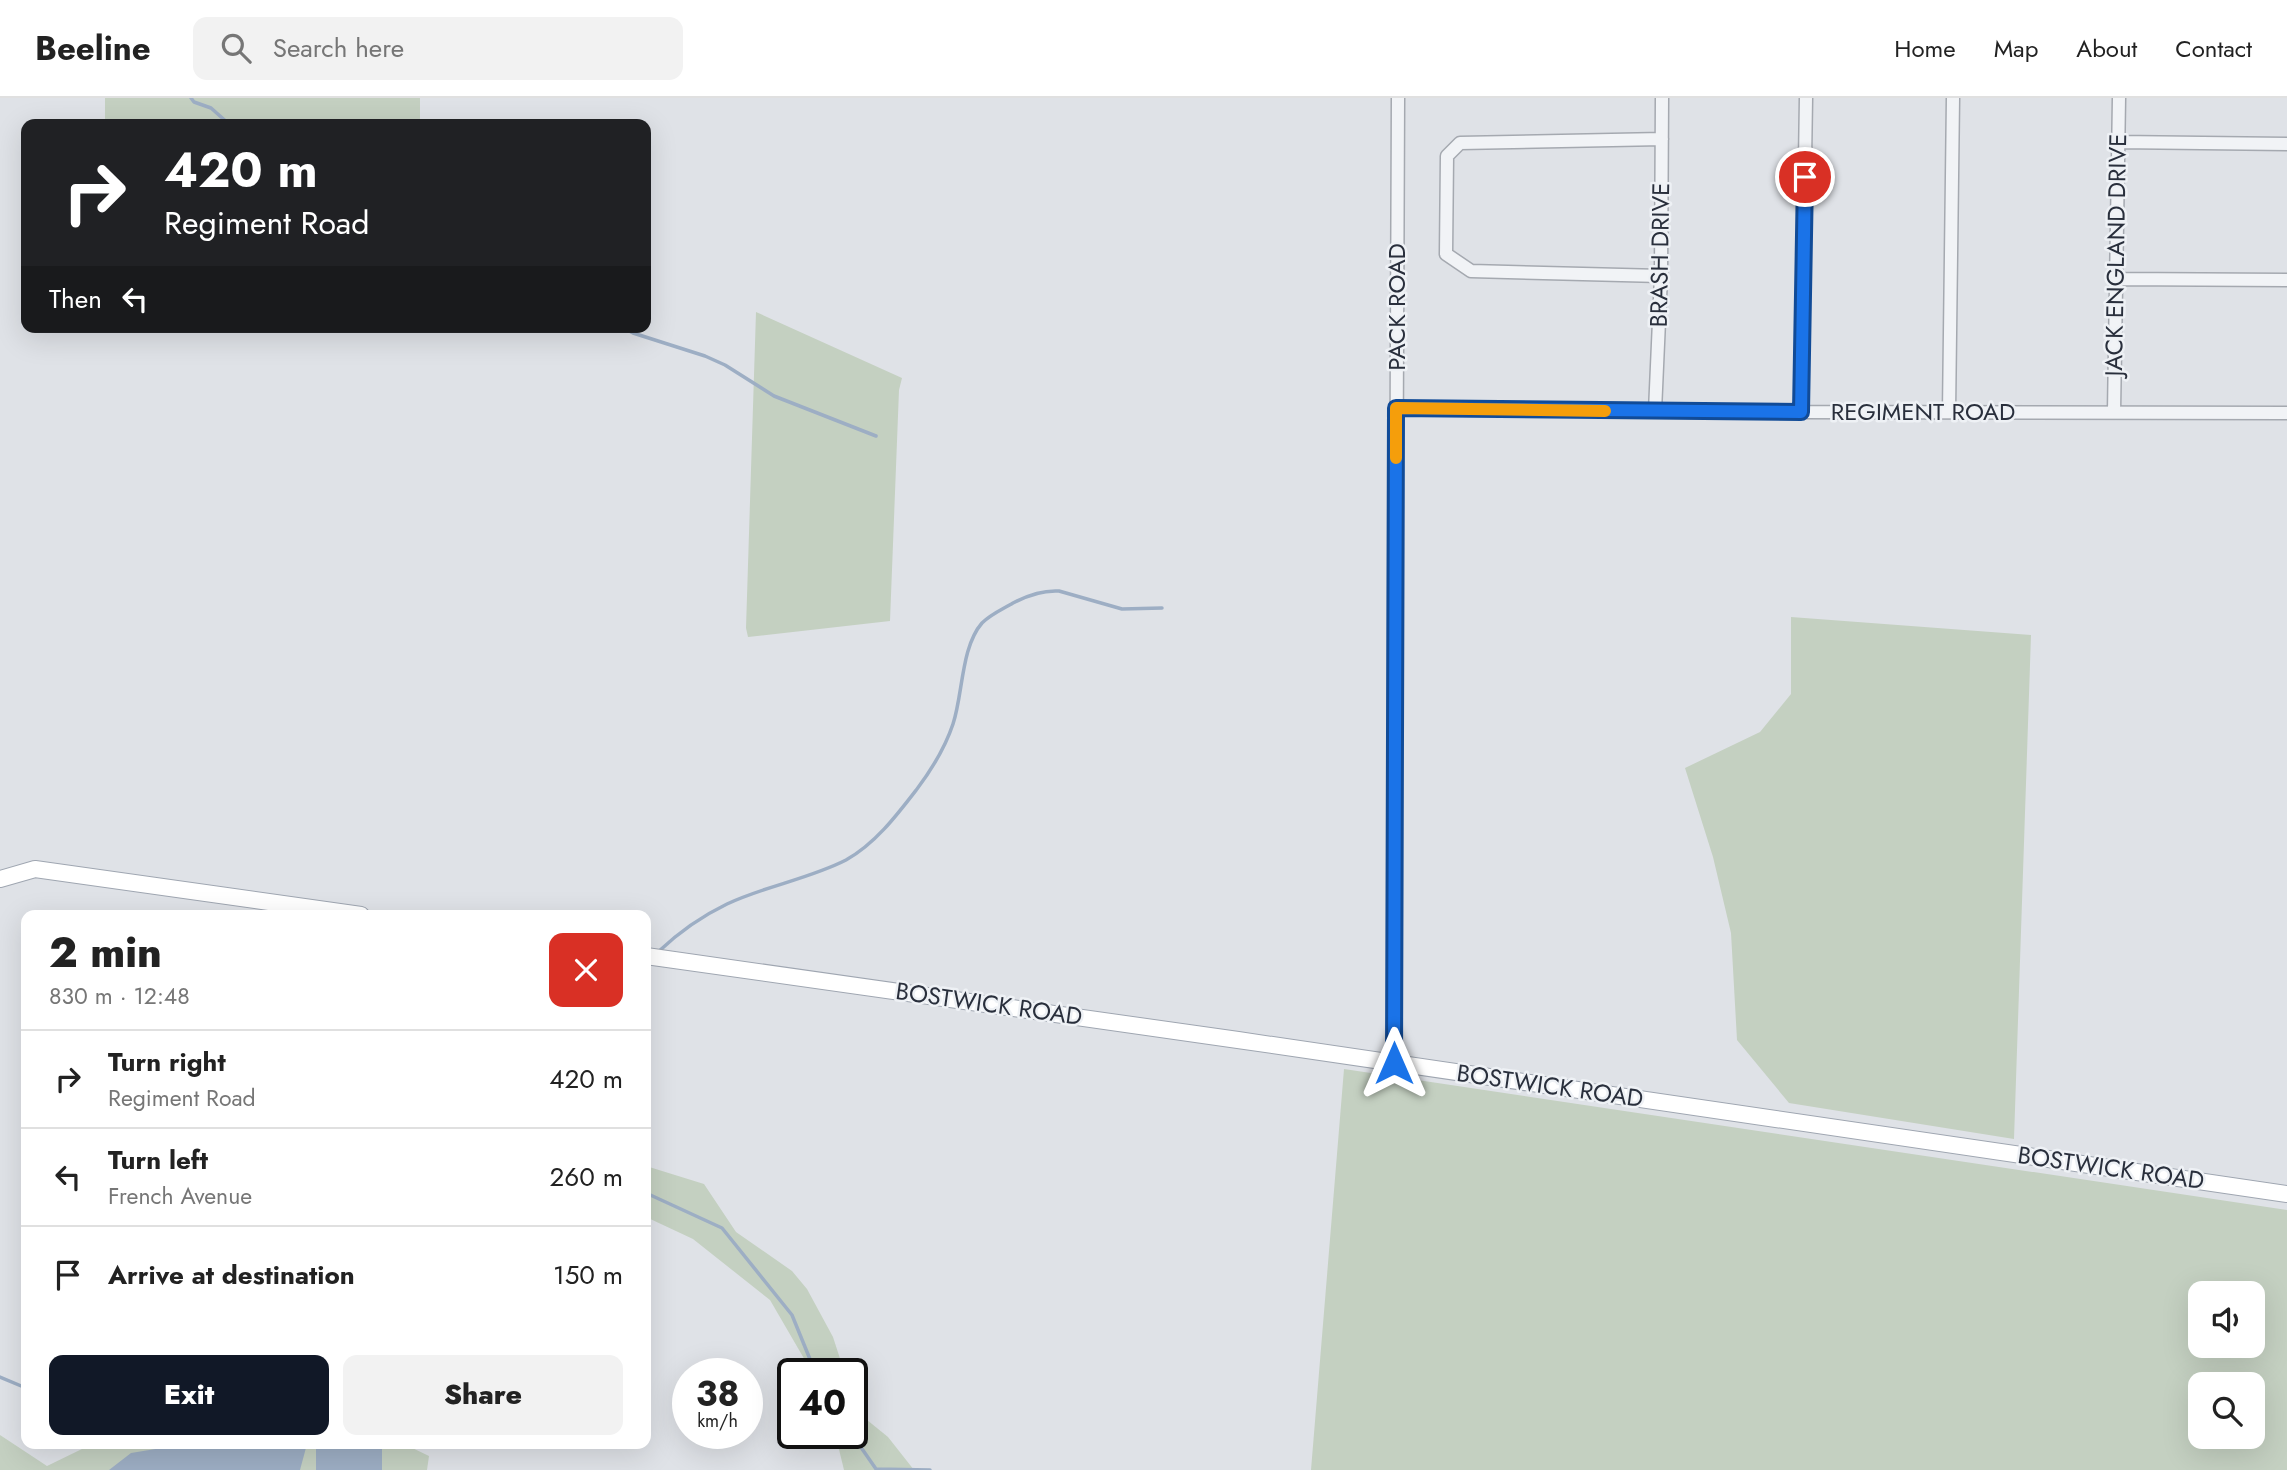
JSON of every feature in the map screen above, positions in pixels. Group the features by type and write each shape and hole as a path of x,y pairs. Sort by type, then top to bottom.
{"main road":[{"path":"0,879 35,869 326,910"},
{"name":"BOSTWICK ROAD","path":"651,957 2287,1194"}],"street":[{"name":"PACK ROAD","path":"1394,1063 1398,98"},
{"name":"BRASH DRIVE","path":"1655,411 1661,276 1662,98"},
{"path":"1801,412 1806,98"},
{"path":"1949,412 1953,98"},
{"name":"JACK ENGLAND DRIVE","path":"2114,412 2119,98"},
{"path":"1661,276 1471,271 1446,254 1447,156 1460,142 1662,139"},
{"path":"2118,142 2287,144"},
{"path":"2115,279 2287,280"},
{"name":"REGIMENT ROAD","path":"1396,408 2287,413"}],"green space":[{"path":"105,98 420,98 420,119 105,119"},
{"path":"756,312 902,378 899,390 890,621 748,637 746,628"},
{"path":"1791,617 2031,635 2014,1139 1789,1103 1737,1040 1731,933 1713,857 1685,768 1760,732 1791,694"},
{"path":"1344,1069 2287,1210 2287,1470 1311,1470"},
{"path":"651,1168 704,1184 736,1232 792,1271 807,1289 833,1337 840,1358 804,1358 770,1300 693,1239 651,1219"},
{"path":"868,1421 888,1437 914,1470 844,1470 839,1449 868,1449"},
{"path":"0,1435 47,1466 82,1449 414,1449 429,1456 427,1470 0,1470"}],"water":[{"path":"155,1449 306,1449 300,1470 109,1470 131,1453"},
{"path":"316,1449 382,1449 382,1470 316,1470"}],"waterway":[{"path":"191,98 194,102 211,108 223,119"},
{"path":"633,333 705,356 725,365 774,396 876,436"},
{"path":"658,952 691,925 718,909 756,892 832,867 857,853 876,837 917,789 942,750 956,712 970,645 975,633 989,617 1024,598 1053,591 1122,609 1162,608"},
{"path":"651,1195 722,1228 792,1315 809,1358"},
{"path":"0,1377 21,1386"},
{"path":"862,1449 876,1469 930,1470"}],"slow traffic":[{"path":"1396,458 1396,408 1605,411"}],"route":[{"path":"1394,1063 1396,408 1801,412 1805,177"}]}
